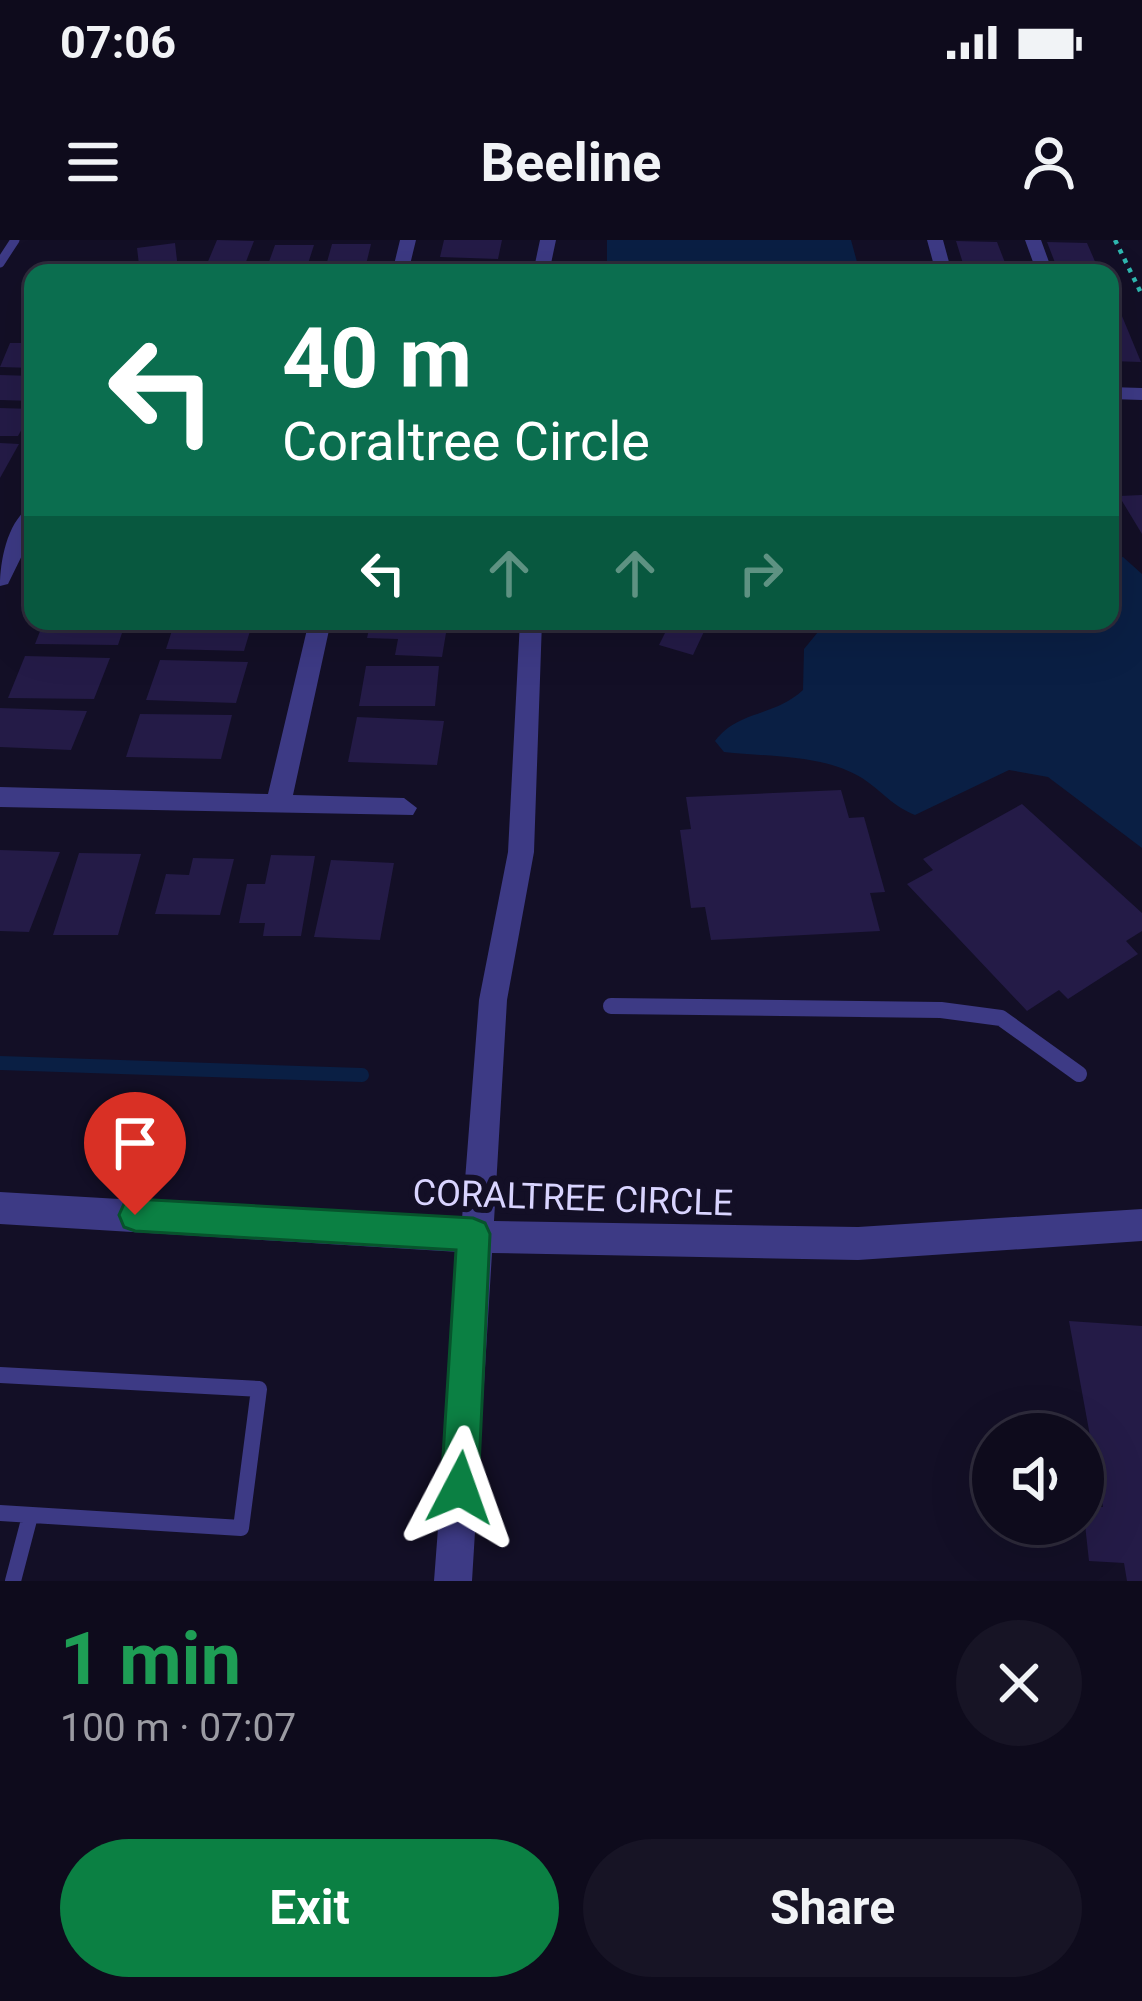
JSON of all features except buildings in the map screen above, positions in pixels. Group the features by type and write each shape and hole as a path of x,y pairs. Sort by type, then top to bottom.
{"street":[{"path":"0,579 24,530"},
{"path":"278,805 318,630"},
{"path":"453,1581 473,1234 493,1000 521,852 532,630"},
{"path":"0,797 404,808"},
{"name":"CORALTREE CIRCLE","path":"0,1208 473,1234 835,1245 1004,1240 1142,1225"}],"lane":[{"path":"0,263 15,240"},
{"path":"611,1006 941,1010 1001,1018 1079,1074"},
{"path":"0,1376 260,1389 242,1528 0,1513"},
{"path":"13,1581 30,1516"}],"path":[{"path":"1115,240 1142,295"}],"water":[{"path":"607,240 851,240 858,264 607,264"},
{"path":"1119,557 1142,574 1142,848 1048,777 1009,770 915,815 847,770 795,758 724,752 715,741 734,724 803,690 804,649 820,630 1119,630"}],"waterway":[{"path":"0,1063 362,1075"}],"route":[{"path":"135,1215 473,1234 460,1488"}]}
